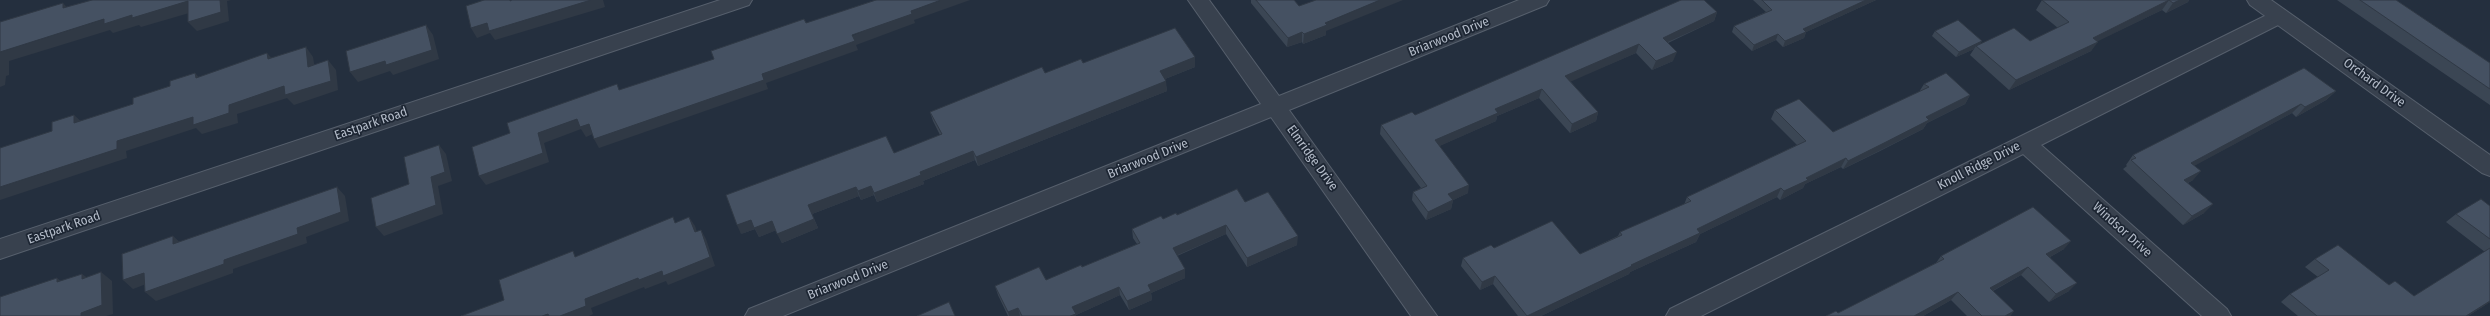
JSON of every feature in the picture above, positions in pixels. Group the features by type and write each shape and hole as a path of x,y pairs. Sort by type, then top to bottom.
{"street":[{"name":"Eastpark Road","path":"0,249 742,0"},
{"name":"Elmridge Drive","path":"1198,0 1425,316"},
{"name":"Briarwood Drive","path":"757,316 1276,108 1539,0"},
{"name":"Orchard Drive","path":"2257,0 2490,166"},
{"name":"Knoll Ridge Drive","path":"1678,316 2279,16"},
{"name":"Windsor Drive","path":"2024,143 2219,316"}],"building":[{"path":"92,0 220,0 221,12 188,22 188,1 132,18 132,15 104,24 104,19 0,52 0,22 63,3 63,8"},
{"path":"484,0 591,0 489,31 487,23 471,28 466,6"},
{"path":"876,0 941,0 911,11 912,14 852,35 855,41 762,74 764,80 594,139 589,124 580,127 577,119 538,133 543,153 479,176 472,147 510,133 507,123 617,84 619,90 714,59 711,51 804,19 806,23"},
{"path":"1256,0 1294,0 1299,6 1316,0 1380,0 1325,23 1327,25 1304,34 1302,32 1288,38"},
{"path":"1681,0 1704,0 1717,12 1663,38 1677,52 1656,61 1639,44 1565,76 1598,112 1572,124 1542,89 1495,109 1498,113 1435,140 1469,185 1448,194 1453,200 1428,212 1413,192 1427,186 1381,125 1412,112 1415,115"},
{"path":"1762,0 1866,0 1803,29 1806,32 1785,41 1778,34 1754,45 1734,26 1772,10"},
{"path":"2042,0 2169,0 2093,38 2098,42 2016,80 1976,46 2014,28 2030,41 2069,22"},
{"path":"2169,0 2180,0 2173,3"},
{"path":"2360,0 2396,0 2490,63 2490,89"},
{"path":"1958,20 1982,41 1959,52 1935,31"},
{"path":"426,25 432,50 386,65 385,61 350,72 346,51"},
{"path":"1175,28 1195,57 1160,71 1166,81 976,157 973,151 920,172 921,175 874,193 871,186 858,191 856,187 808,205 814,219 777,234 772,221 754,228 751,220 737,225 726,195 886,136 894,153 942,134 930,112 1042,67 1045,73 1081,59 1083,63"},
{"path":"306,47 308,67 328,60 331,81 285,95 284,86 229,105 229,113 193,125 193,117 117,141 117,149 0,187 0,148 52,131 52,122 74,115 74,123 133,104 133,98 170,86 170,81 195,73 196,78 267,53 268,59"},
{"path":"2304,68 2336,91 2305,107 2301,104 2191,163 2201,171 2184,180 2213,204 2192,216 2131,160 2136,158 2133,155"},
{"path":"1946,73 1970,95 1926,117 1929,120 1848,161 1846,158 1806,178 1808,180 1784,191 1781,188 1697,229 1700,233 1527,316 1495,276 1482,282 1463,258 1491,245 1494,248 1552,221 1580,254 1622,235 1620,232 1691,201 1687,197 1806,141 1775,110 1799,99 1833,132 1929,87 1924,84"},
{"path":"439,145 445,172 431,177 436,205 376,227 371,198 409,184 404,157"},
{"path":"337,187 341,212 297,228 298,234 224,260 224,264 145,292 144,273 123,280 122,254 173,236 173,244"},
{"path":"1237,189 1245,202 1268,192 1298,236 1247,258 1226,225 1173,248 1185,269 1148,285 1151,291 1127,301 1119,287 1072,307 1076,314 1070,316 1022,316 1018,308 1008,312 995,286 1039,267 1046,280 1081,265 1082,267 1140,243 1132,229 1161,216 1163,219 1176,213 1177,215"},
{"path":"2481,199 2490,206 2490,239 2456,214"},
{"path":"2033,207 2071,241 2046,254 2077,283 2056,294 2028,267 1990,288 2014,311 2005,316 1982,316 1958,292 1914,316 1826,316 1836,311 1838,313 1944,259 1941,256"},
{"path":"673,217 675,223 689,217 695,232 701,230 710,257 663,276 662,271 639,280 638,278 585,299 586,306 560,316 549,316 548,314 542,316 461,316 504,300 499,280 573,251 575,257"},
{"path":"2338,245 2389,285 2395,281 2414,296 2490,248 2490,301 2466,316 2317,316 2290,294 2329,270 2315,259"},
{"path":"101,272 102,305 81,313 81,316 0,316 0,297 57,278 57,282 82,274 82,279"},
{"path":"949,302 955,316 917,316"}]}
